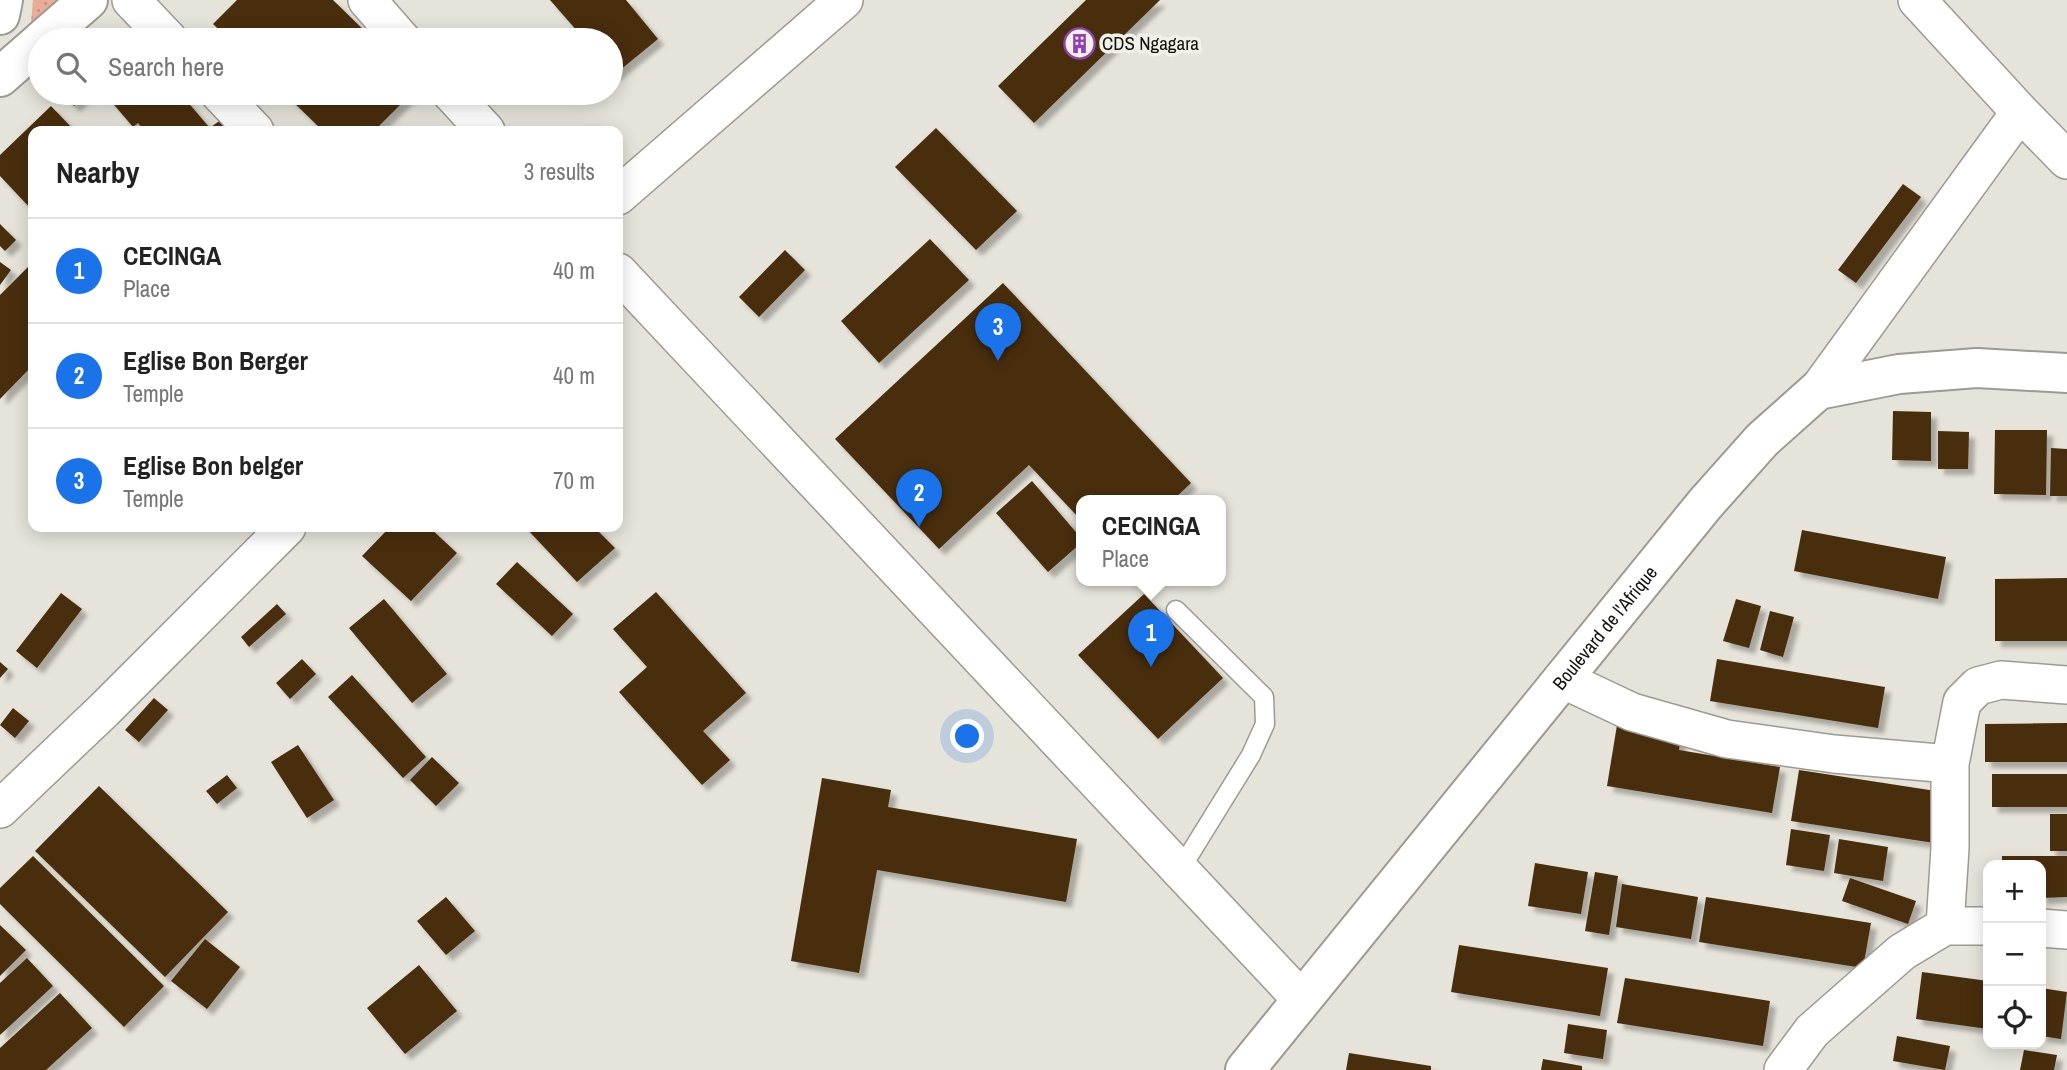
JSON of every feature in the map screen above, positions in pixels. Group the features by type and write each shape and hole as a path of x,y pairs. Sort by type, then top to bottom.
{"street":[{"path":"0,15 4,0"},
{"path":"56,28 88,0"},
{"path":"131,0 158,28"},
{"path":"367,0 392,28"},
{"path":"623,191 844,0"},
{"path":"1917,0 2067,160"},
{"path":"0,77 28,52"},
{"path":"231,105 251,126"},
{"path":"462,105 481,126"},
{"path":"1818,390 2020,112"},
{"path":"623,277 1302,1000"},
{"path":"1818,390 1899,374 1977,368 2067,373"},
{"name":"Boulevard de l'Afrique","path":"1245,1070 1705,504 1762,440 1818,390"},
{"path":"0,809 104,710 282,532"},
{"path":"1562,678 1632,712 1727,739 1834,754 1950,764"},
{"path":"1945,926 1951,848 1950,764 1962,702 1978,686 2001,680 2067,684"},
{"path":"1783,1070 1812,1031 1902,952 1945,926 1983,926"},
{"path":"2046,928 2067,930"}],"lane":[{"path":"1176,610 1264,696 1265,724 1251,755 1180,870"}],"shaded area":[{"path":"33,0 76,0 47,28 31,28"}],"building":[{"path":"237,0 333,0 362,28 217,28 213,24"},
{"path":"550,0 626,0 658,39 623,68 623,28 574,28"},
{"name":"CDS Ngagara","path":"1086,0 1160,0 1034,123 998,86"},
{"path":"114,105 190,105 208,126 141,126 138,123 132,126"},
{"path":"296,105 400,105 379,126 318,126"},
{"path":"51,106 70,126 30,126"},
{"path":"231,113 240,126 212,126"},
{"path":"28,128 28,206 0,176 0,155"},
{"path":"936,128 1017,211 976,250 895,167"},
{"path":"1903,184 1921,197 1856,283 1838,270"},
{"path":"0,224 16,240 5,251 0,246"},
{"path":"930,239 969,280 879,363 841,321"},
{"path":"785,250 805,270 759,317 739,297"},
{"path":"0,262 11,270 0,285"},
{"path":"28,267 28,370 0,399 0,295"},
{"path":"1003,283 1191,483 1178,495 1076,495 1076,515 1029,465 939,549 835,439"},
{"path":"1893,411 1931,412 1931,461 1892,460"},
{"path":"1995,430 2047,430 2046,495 1994,494"},
{"path":"1938,431 1969,432 1968,469 1938,469"},
{"path":"2051,448 2067,449 2067,496 2050,496"},
{"path":"1032,481 1076,532 1076,547 1048,572 996,513"},
{"path":"1802,530 1946,557 1938,599 1794,571"},
{"path":"385,532 434,532 457,553 411,601 362,556"},
{"path":"530,532 599,532 615,548 577,582"},
{"path":"517,562 573,614 552,636 496,584"},
{"path":"2067,578 2067,641 1995,641 1995,579"},
{"path":"656,592 746,693 703,731 730,760 702,785 619,692 647,667 613,629"},
{"path":"61,593 82,609 37,668 16,651"},
{"path":"1144,594 1223,678 1158,739 1078,655"},
{"path":"384,599 447,674 412,703 349,628"},
{"path":"1736,599 1761,606 1749,648 1723,641"},
{"path":"277,604 286,614 249,647 241,637"},
{"path":"1770,611 1794,617 1783,657 1760,650"},
{"path":"302,659 316,674 290,699 276,683"},
{"path":"1717,659 1885,687 1878,728 1710,701"},
{"path":"0,662 8,669 0,678"},
{"path":"352,675 426,757 403,778 328,697"},
{"path":"154,698 168,710 139,742 125,730"},
{"path":"13,708 29,721 15,738 0,725"},
{"path":"1618,719 1682,730 1679,750 1780,767 1772,813 1607,786"},
{"path":"2067,723 2067,762 1985,762 1985,724"},
{"path":"298,745 334,800 307,818 271,762"},
{"path":"432,757 459,783 436,806 410,780"},
{"path":"1799,770 1949,793 1941,844 1791,821"},
{"path":"1992,774 2067,774 2067,807 1992,807"},
{"path":"227,775 237,788 217,804 206,791"},
{"path":"822,778 891,790 888,807 1077,839 1066,902 877,870 859,973 791,961"},
{"path":"99,786 228,912 165,977 35,851"},
{"path":"2050,814 2067,814 2067,851 2050,851"},
{"path":"1791,829 1830,835 1824,871 1786,865"},
{"path":"1839,839 1888,847 1883,881 1834,873"},
{"path":"33,856 164,986 124,1027 0,904 0,888"},
{"path":"2002,856 2067,856 2067,897 2046,898 2046,860 2002,860"},
{"path":"1535,863 1588,872 1581,914 1528,906"},
{"path":"1595,872 1618,876 1609,935 1585,931"},
{"path":"1850,878 1916,901 1908,924 1842,901"},
{"path":"1622,884 1698,897 1691,939 1616,927"},
{"path":"446,897 475,931 446,955 417,921"},
{"path":"1706,897 1871,923 1863,968 1699,942"},
{"path":"0,925 26,950 0,976"},
{"path":"205,939 240,967 207,1009 171,981"},
{"path":"1459,945 1608,968 1600,1016 1451,992"},
{"path":"27,958 53,986 0,1035 0,983"},
{"path":"419,965 457,1011 405,1054 367,1008"},
{"path":"1922,972 1983,980 1983,1028 1916,1019"},
{"path":"1625,978 1770,1001 1763,1046 1617,1023"},
{"path":"2046,989 2067,992 2061,1039 2046,1037"},
{"path":"60,993 92,1028 46,1070 0,1070 0,1048"},
{"path":"1568,1024 1607,1030 1603,1059 1564,1053"},
{"path":"1897,1036 1950,1046 1945,1070 1893,1061"},
{"path":"2024,1050 2057,1055 2054,1070 2020,1070"},
{"path":"1349,1053 1431,1066 1431,1070 1346,1070"},
{"path":"1543,1059 1582,1066 1582,1070 1541,1070"}],"place":[{"name":"CDS Ngagara","path":"1079,43"},
{"name":"Eglise Bon belger","path":"998,361"},
{"name":"Eglise Bon Berger","path":"919,527"},
{"name":"CECINGA","path":"1151,667"}]}
